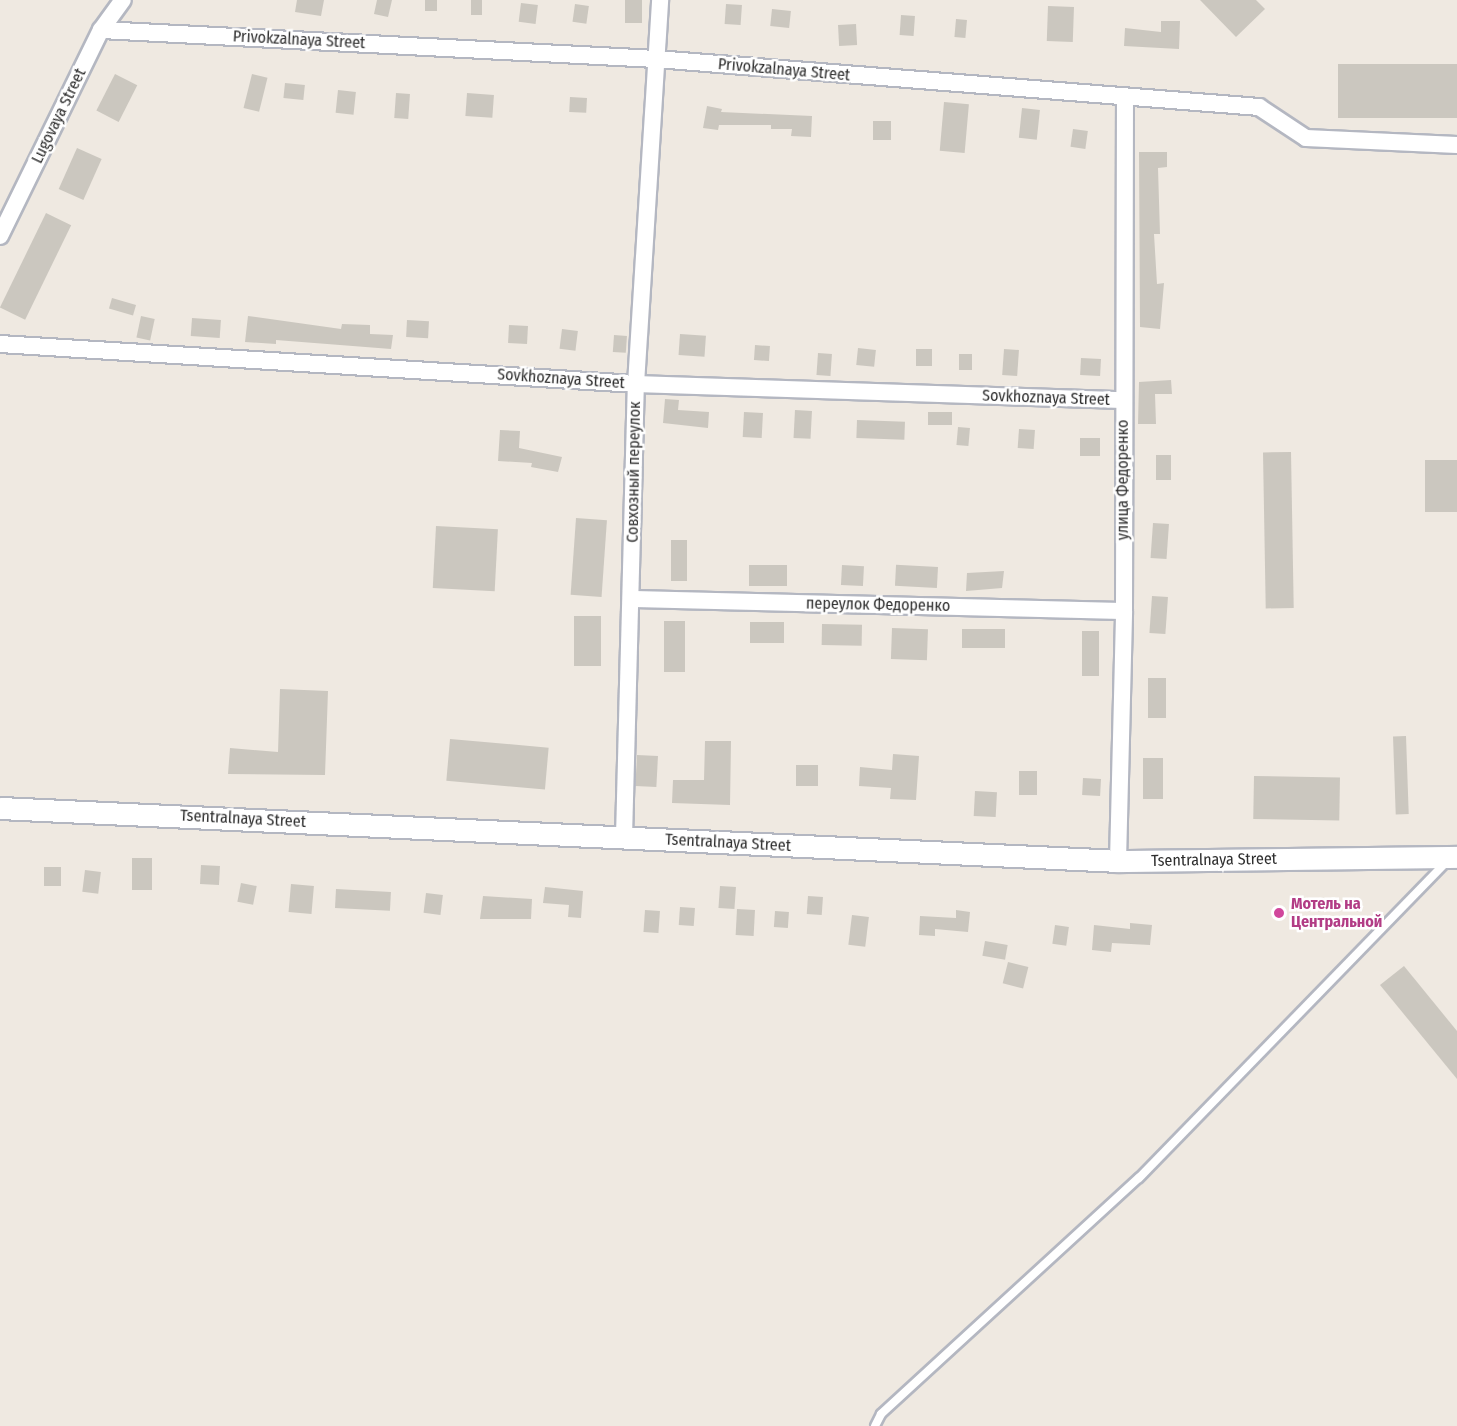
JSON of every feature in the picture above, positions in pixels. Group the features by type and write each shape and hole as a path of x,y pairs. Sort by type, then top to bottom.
{"street":[{"name":"Lugovaya Street","path":"0,236 101,30 123,0"},
{"name":"Совхозный переулок","path":"624,837 636,384 660,0"},
{"name":"Privokzalnaya Street","path":"101,30 656,59 1125,99 1258,107 1306,138 1457,145"},
{"name":"улица Федоренко","path":"1118,861 1124,611 1122,400 1125,99"},
{"name":"Sovkhoznaya Street","path":"0,344 636,384 1122,400"},
{"name":"переулок Федоренко","path":"632,599 1124,611"},
{"name":"Tsentralnaya Street","path":"0,808 1118,861 1454,857"}],"lane":[{"path":"875,1426 881,1414 1139,1178 1454,857"}],"building":[{"path":"297,0 324,0 321,16 295,12"},
{"path":"377,0 392,0 388,17 374,14"},
{"path":"425,0 437,0 437,11 425,11"},
{"path":"471,0 482,0 482,15 471,15"},
{"path":"625,0 642,0 642,23 625,23"},
{"path":"1200,0 1256,0 1265,9 1236,37"},
{"path":"521,3 538,5 536,24 519,22"},
{"path":"575,4 589,6 586,24 572,22"},
{"path":"726,4 742,5 741,25 725,24"},
{"path":"1048,6 1074,7 1073,42 1047,41"},
{"path":"772,9 791,11 789,28 770,26"},
{"path":"901,15 915,16 914,36 900,35"},
{"path":"956,19 967,20 965,38 954,37"},
{"path":"1161,21 1180,21 1179,49 1124,46 1125,28 1161,32"},
{"path":"856,24 857,45 839,46 838,25"},
{"path":"1338,64 1457,64 1457,118 1338,118"},
{"path":"115,74 137,85 119,122 96,111"},
{"path":"252,74 268,78 259,112 244,108"},
{"path":"285,83 305,85 303,100 283,98"},
{"path":"338,90 356,92 353,115 336,113"},
{"path":"396,93 410,94 408,119 394,118"},
{"path":"467,93 494,95 492,118 465,116"},
{"path":"570,97 587,98 586,113 569,112"},
{"path":"944,102 969,104 965,153 940,151"},
{"path":"707,106 722,109 721,112 812,116 811,137 791,136 792,129 771,129 771,125 719,125 718,130 703,128"},
{"path":"1022,108 1040,110 1037,140 1019,138"},
{"path":"873,121 891,121 891,140 873,140"},
{"path":"1073,129 1088,131 1085,149 1070,147"},
{"path":"77,148 102,159 83,200 59,189"},
{"path":"1139,152 1167,152 1167,167 1158,168 1160,234 1154,234 1157,284 1164,283 1160,329 1140,327"},
{"path":"46,213 71,225 25,320 0,307"},
{"path":"112,298 136,305 133,315 109,309"},
{"path":"141,316 155,319 150,340 136,338"},
{"path":"248,316 341,329 342,324 370,325 370,334 393,335 391,349 276,340 276,344 245,342"},
{"path":"192,318 221,320 220,338 191,336"},
{"path":"407,320 429,321 428,338 406,337"},
{"path":"509,325 528,326 527,344 508,343"},
{"path":"562,329 578,331 575,351 560,349"},
{"path":"680,334 706,336 704,357 679,355"},
{"path":"614,335 627,336 626,353 613,352"},
{"path":"755,345 770,346 769,361 754,360"},
{"path":"858,348 876,350 874,367 856,365"},
{"path":"916,349 932,349 932,366 916,366"},
{"path":"1004,349 1019,350 1017,376 1002,375"},
{"path":"818,353 832,354 830,376 816,375"},
{"path":"959,354 972,354 972,370 959,370"},
{"path":"1081,358 1101,359 1100,376 1080,375"},
{"path":"1171,380 1172,394 1155,394 1156,424 1138,424 1139,382"},
{"path":"665,399 679,400 678,410 709,412 708,428 663,423"},
{"path":"795,410 812,411 811,439 794,438"},
{"path":"744,412 763,413 762,438 743,437"},
{"path":"928,412 952,412 952,425 928,425"},
{"path":"857,420 905,422 904,440 856,438"},
{"path":"958,427 970,428 968,446 956,445"},
{"path":"1019,429 1035,430 1034,449 1018,448"},
{"path":"500,430 520,431 519,448 562,457 558,472 531,467 532,463 498,461"},
{"path":"1080,438 1100,438 1100,456 1080,456"},
{"path":"1263,452 1291,452 1294,608 1266,608"},
{"path":"1156,455 1171,455 1171,480 1156,480"},
{"path":"1425,460 1457,460 1457,512 1425,512"},
{"path":"576,518 607,520 602,597 571,595"},
{"path":"1153,523 1169,524 1167,559 1151,558"},
{"path":"436,526 498,529 495,591 433,588"},
{"path":"671,540 687,540 687,581 671,581"},
{"path":"749,565 787,565 787,586 749,586"},
{"path":"842,565 864,566 863,586 841,585"},
{"path":"896,565 938,567 937,588 895,586"},
{"path":"1004,571 1002,588 966,591 967,573"},
{"path":"1152,596 1168,597 1165,634 1149,633"},
{"path":"574,616 601,616 601,666 574,666"},
{"path":"664,621 685,621 685,672 664,672"},
{"path":"750,622 784,622 784,643 750,643"},
{"path":"822,624 862,625 862,646 822,645"},
{"path":"892,628 928,629 927,660 891,659"},
{"path":"962,629 1005,629 1005,648 962,648"},
{"path":"1082,631 1099,631 1099,676 1082,676"},
{"path":"1148,678 1166,678 1166,718 1148,718"},
{"path":"280,689 328,691 325,775 228,774 230,748 278,752"},
{"path":"1393,736 1406,736 1409,814 1396,814"},
{"path":"450,739 549,748 545,789 446,781"},
{"path":"705,741 731,741 730,805 672,803 673,780 704,780"},
{"path":"893,754 919,756 916,800 890,799 891,788 859,786 860,767 892,770"},
{"path":"637,755 658,756 656,787 635,786"},
{"path":"1143,758 1163,758 1163,799 1143,799"},
{"path":"796,765 818,765 818,786 796,786"},
{"path":"1019,771 1037,771 1037,795 1019,795"},
{"path":"1254,776 1340,778 1339,820 1253,819"},
{"path":"1083,778 1101,779 1100,796 1082,795"},
{"path":"975,791 997,792 996,817 974,816"},
{"path":"132,858 152,858 152,890 132,890"},
{"path":"201,865 220,866 219,885 200,884"},
{"path":"44,867 61,867 61,886 44,886"},
{"path":"85,870 101,872 98,894 82,892"},
{"path":"241,883 257,886 253,905 237,902"},
{"path":"291,884 314,886 311,914 289,912"},
{"path":"720,886 736,887 734,909 718,908"},
{"path":"545,887 583,891 581,918 568,917 569,905 543,903"},
{"path":"336,889 391,892 390,911 335,908"},
{"path":"426,893 443,895 440,915 424,913"},
{"path":"483,896 532,899 531,919 480,919"},
{"path":"808,896 823,897 822,915 807,914"},
{"path":"680,907 695,908 694,926 679,925"},
{"path":"737,909 755,910 754,936 736,935"},
{"path":"645,910 660,911 658,933 643,932"},
{"path":"956,910 970,912 968,932 935,929 935,936 919,935 920,916 956,918"},
{"path":"775,911 789,912 788,928 774,927"},
{"path":"852,915 869,917 865,947 848,945"},
{"path":"1130,923 1152,925 1150,945 1112,943 1111,952 1092,950 1094,925 1130,929"},
{"path":"1055,925 1069,927 1066,946 1052,944"},
{"path":"985,941 1008,945 1005,960 982,956"},
{"path":"1008,962 1028,967 1023,988 1003,983"},
{"path":"1404,966 1457,1031 1457,1079 1380,985"}],"place":[{"name":"Мотель на Центральной","path":"1279,913"}]}
